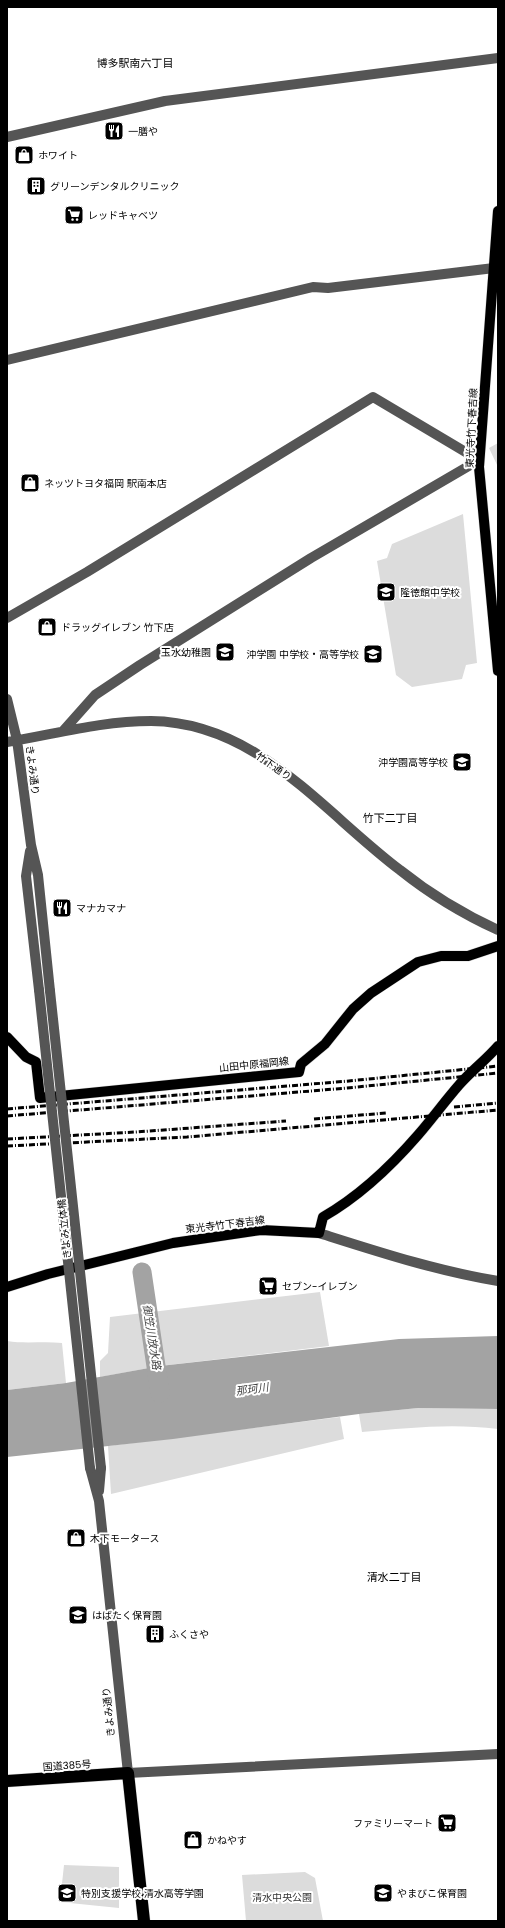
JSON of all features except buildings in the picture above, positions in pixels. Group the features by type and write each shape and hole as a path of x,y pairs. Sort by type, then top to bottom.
{"highway":[{"name":"国道385号","path":"7,1781 128,1773"},
{"name":"きよみ通り","path":"128,1773 144,1921"}],"main road":[{"name":"東光寺竹下春吉線","path":"498,211 479,460 498,671"},
{"name":"山田中原福岡線","path":"7,1037 26,1057 36,1062 40,1098 299,1072 301,1064 325,1044 353,1009 371,992 418,962 440,956 468,956 498,946"},
{"path":"319,1233 323,1217 349,1199 398,1155 419,1134 459,1085 495,1050"},
{"name":"東光寺竹下春吉線","path":"7,1287 48,1274 173,1243 261,1230 319,1233"}],"street":[{"path":"7,137 69,121 165,101 498,58"},
{"path":"7,360 313,287 328,288 494,268"},
{"path":"7,618 87,572 372,397 479,460 312,558 140,665 95,695 63,731"},
{"name":"きよみ通り","path":"7,699 12,741 30,845 38,875 50,990"},
{"name":"竹下通り","path":"12,741 84,726 151,721 197,728 229,738 262,756 290,776 399,870 446,903 498,930"},
{"name":"きよみ通り","path":"30,845 26,876 39,990"},
{"name":"きよみ立体橋","path":"39,990 90,1468"},
{"name":"きよみ立体橋","path":"50,990 101,1468"},
{"path":"319,1233 416,1263 458,1274 498,1281"},
{"name":"きよみ通り","path":"90,1468 99,1501 128,1773"},
{"name":"きよみ通り","path":"99,1501 101,1468"},
{"path":"128,1773 498,1754"}],"green space":[{"path":"498,443 498,467 489,448"},
{"path":"463,514 477,663 466,665 462,679 412,687 396,675 377,561 387,558 392,544"},
{"path":"320,1292 329,1346 160,1366 100,1377 100,1361 108,1353 110,1317"},
{"path":"7,1341 62,1343 66,1383 7,1390"},
{"path":"418,1408 498,1409 498,1429 447,1426 362,1432 359,1414"},
{"path":"340,1417 344,1439 111,1494 108,1446"},
{"path":"64,1865 119,1867 119,1908 60,1902"},
{"name":"清水中央公園","path":"305,1872 315,1878 323,1921 246,1921 242,1875"}],"water":[{"name":"那珂川","path":"498,1336 498,1409 418,1408 359,1414 173,1439 7,1457 7,1390 66,1383 160,1366 399,1339"}],"waterway":[{"name":"御笠川放水路","path":"142,1272 160,1393"}],"railway":[{"path":"7,1109 349,1081 498,1066"},
{"path":"7,1116 347,1088 498,1073"},
{"path":"454,1107 498,1103"},
{"path":"7,1146 187,1137 498,1110"},
{"path":"314,1119 386,1113"},
{"path":"7,1139 136,1132 286,1121"}],"place":[{"name":"一膳や","path":"114,131"},
{"name":"ホワイト","path":"24,155"},
{"name":"グリーンデンタルクリニック","path":"36,186"},
{"name":"レッドキャベツ","path":"74,215"},
{"name":"ネッツトヨタ福岡 駅南本店","path":"30,483"},
{"name":"隆徳館中学校","path":"386,592"},
{"name":"ドラッグイレブン 竹下店","path":"47,627"},
{"name":"玉水幼稚園","path":"225,652"},
{"name":"沖学園 中学校・高等学校","path":"373,654"},
{"name":"沖学園高等学校","path":"462,762"},
{"name":"マナカマナ","path":"62,908"},
{"name":"セブン-イレブン","path":"268,1286"},
{"name":"木下モータース","path":"76,1538"},
{"name":"はばたく保育園","path":"78,1615"},
{"name":"ふくさや","path":"155,1634"},
{"name":"ファミリーマート","path":"447,1823"},
{"name":"かねやす","path":"193,1840"},
{"name":"特別支援学校 清水高等学園","path":"67,1893"},
{"name":"やまびこ保育園","path":"383,1893"}],"district":[{"name":"博多駅南六丁目","path":"135,63"},
{"name":"竹下二丁目","path":"390,818"},
{"name":"清水二丁目","path":"394,1577"}]}
